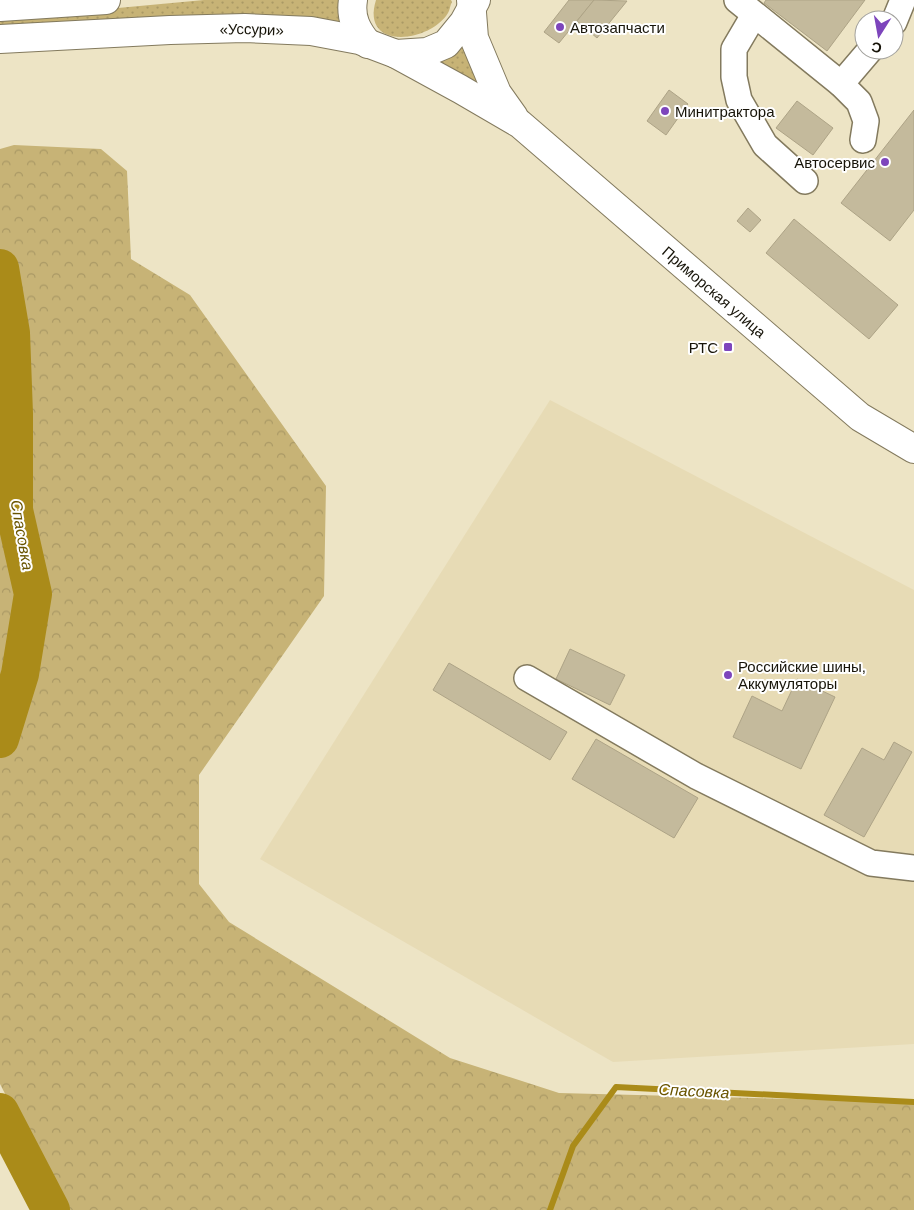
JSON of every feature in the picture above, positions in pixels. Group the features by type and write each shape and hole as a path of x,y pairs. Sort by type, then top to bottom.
{"main road":[{"path":"0,7 106,0"},
{"path":"353,0 353,20 358,31 368,44"},
{"name":"«Уссури»","path":"0,39 245,28 311,31 359,40 396,54 427,52 446,44 464,22 473,2"},
{"name":"Приморская улица","path":"473,2 474,38 497,94 520,124"},
{"name":"Приморская улица","path":"396,54 520,124 860,416 914,450"}],"lane":[{"path":"805,181 765,145 740,100 734,77 734,49 746,7 841,84 859,102 866,121 863,140"},
{"path":"841,84 861,60"},
{"path":"527,678 696,776 862,859 871,863 914,868"}],"shaded area":[{"path":"550,400 914,590 914,1044 613,1062 260,859"}],"green space":[{"path":"204,0 343,0 345,24 0,27 0,16 64,13"},
{"path":"376,0 451,0 452,2 448,13 439,23 427,31 413,36 399,37 387,34 378,28 374,16"},
{"path":"464,38 490,97 426,60"},
{"path":"14,145 101,149 127,171 131,259 190,295 326,486 324,596 199,775 199,884 229,922 450,1058 559,1093 914,1102 914,1210 65,1210 0,1084 0,149"}],"building":[{"name":"Автозапчасти","path":"569,0 594,0 559,43 544,32"},
{"path":"594,0 627,1 597,38 577,21"},
{"path":"766,0 865,0 858,10 854,10 854,15 827,51 764,3"},
{"path":"669,90 688,104 666,135 647,121"},
{"path":"797,101 833,128 813,155 776,128"},
{"path":"914,110 914,210 890,241 841,203"},
{"path":"748,208 761,220 750,232 737,221"},
{"path":"794,219 898,305 869,339 766,253"},
{"path":"570,649 625,675 610,705 556,679"},
{"path":"449,663 567,732 550,760 433,690"},
{"path":"797,679 835,697 801,769 733,737 752,696 782,711"},
{"path":"596,739 698,798 674,838 572,779"},
{"path":"894,742 912,752 864,837 824,815 862,748 884,760"}],"waterway":[{"name":"Спасовка","path":"0,268 11,333 14,414 14,510 33,594 20,674 0,739"},
{"name":"Спасовка","path":"550,1210 573,1146 616,1087 914,1102"},
{"name":"Спасовка","path":"0,1112 51,1210"}],"place":[{"name":"Автозапчасти","path":"560,27"},
{"name":"Минитрактора","path":"665,111"},
{"name":"Автосервис","path":"885,162"},
{"name":"РТС","path":"728,347"},
{"name":"Российские шины, Аккумуляторы","path":"728,675"}]}
